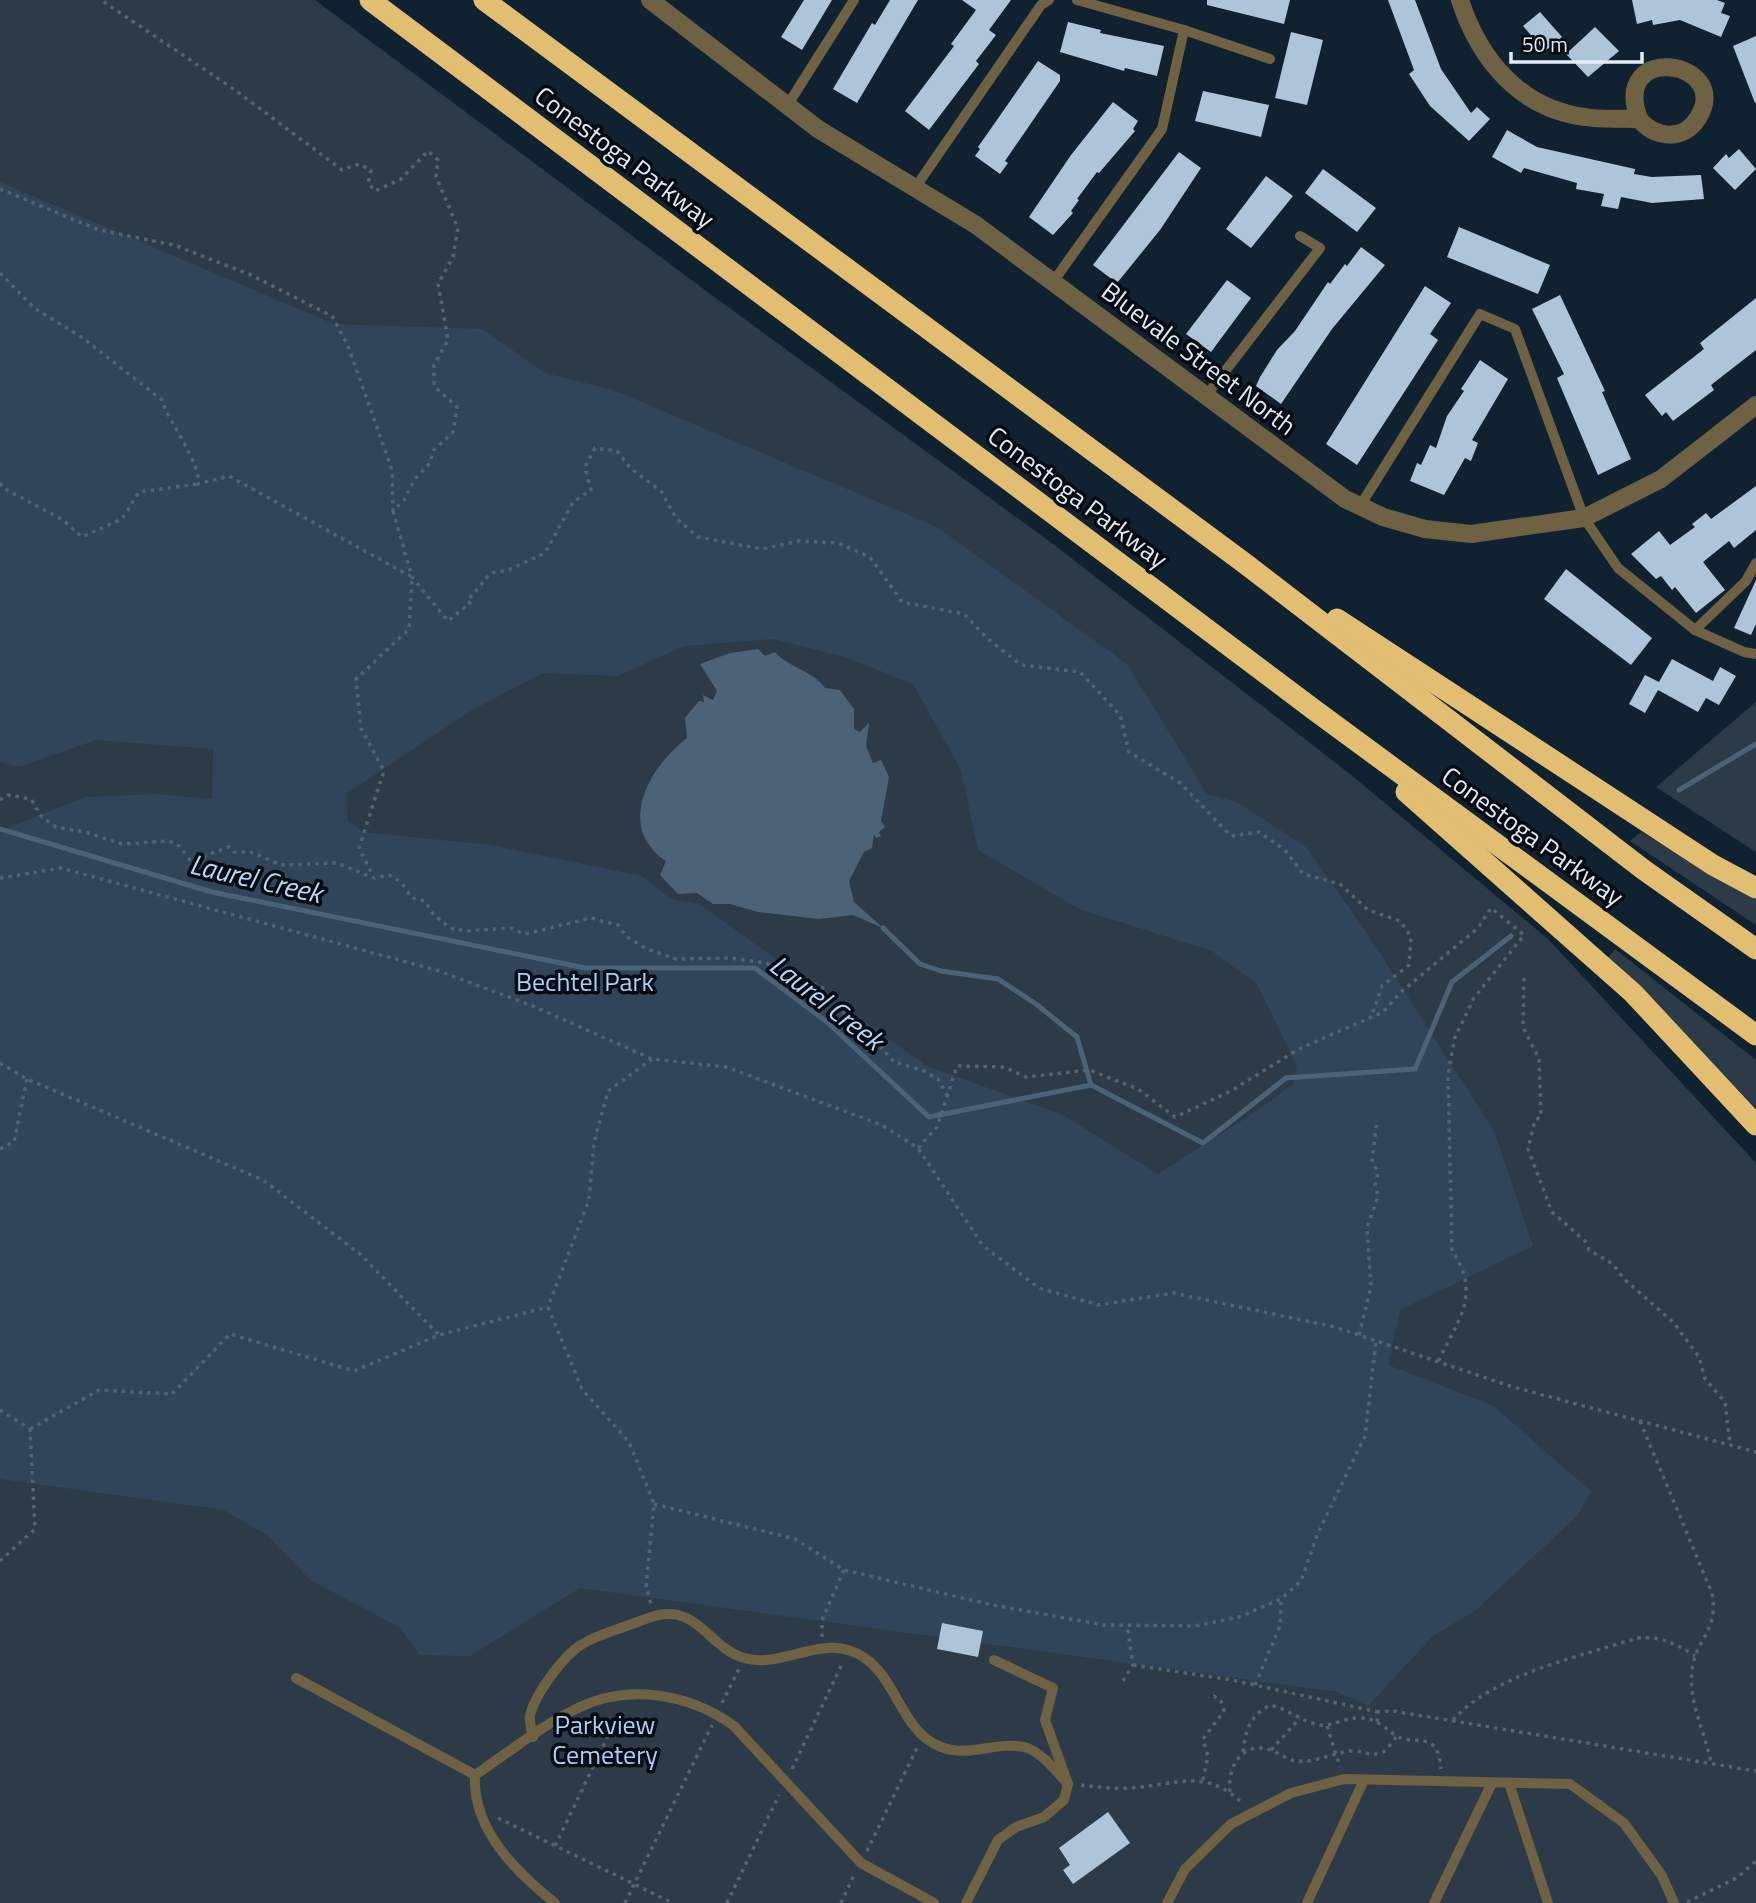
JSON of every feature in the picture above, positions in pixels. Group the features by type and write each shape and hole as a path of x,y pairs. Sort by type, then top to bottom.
{"highway":[{"name":"Conestoga Parkway","path":"370,0 1313,709 1756,1035"},
{"name":"Conestoga Parkway","path":"484,0 1243,562 1644,870 1756,949"},
{"path":"1243,562 1387,650 1713,865 1756,888"},
{"path":"1313,709 1633,993 1756,1125"}],"street":[{"name":"Bluevale Street North","path":"650,0 675,7 818,129 976,225 1345,499 1360,506 1425,529 1471,534 1584,517 1661,479 1756,405"},
{"path":"1460,0 1471,33 1500,76 1534,102 1583,117 1639,118"}],"lane":[{"path":"788,106 854,0"},
{"path":"915,188 1041,5 1049,0"},
{"path":"1077,0 1185,30 1270,59"},
{"path":"1053,282 1162,129 1185,30"},
{"path":"1206,396 1320,248 1300,236"},
{"path":"1360,506 1480,314 1515,330 1584,517 1618,568 1695,630 1744,652 1756,654"},
{"path":"1695,630 1746,581 1756,563"},
{"path":"533,1737 530,1716 551,1676 575,1650 594,1639 654,1616 677,1615 744,1658 782,1658 822,1647 849,1650 883,1675 923,1737 941,1747 970,1753 998,1746 1026,1747 1049,1763 1068,1784"},
{"path":"966,1903 998,1840 1016,1827 1044,1817 1064,1800 1068,1784 1045,1720 1054,1688 994,1660"},
{"path":"296,1678 475,1775"},
{"path":"475,1775 577,1708 608,1697 669,1695 717,1714 734,1726 861,1863 934,1903"},
{"path":"475,1775 474,1795 493,1841 524,1878 555,1903"},
{"path":"1167,1903 1185,1869 1231,1824 1291,1793 1344,1779 1570,1784 1624,1823 1662,1876 1674,1903"},
{"path":"1307,1903 1364,1780"},
{"path":"1434,1903 1492,1783"},
{"path":"1509,1783 1548,1903"}],"path":[{"path":"101,0 235,90 342,170 359,164 371,170 368,183 375,191 401,179 428,150 438,160 436,177 458,228 453,257 438,284 448,340 434,365 434,386 457,407 453,432 433,452 430,463 414,480 404,500 393,511"},
{"path":"0,189 99,230 174,245 263,280 332,316 348,346 392,470 393,511 412,577 409,629 356,679 361,728 384,771 359,848 374,878"},
{"path":"0,273 34,307 83,338 162,400 200,475 198,484"},
{"path":"0,482 3,488 63,520 82,537 122,519 139,492 229,477 412,577 448,621 470,603 467,601 491,573 508,570 545,553 573,502 591,490 585,467 595,448 617,451 630,468 661,491 676,518 698,537 762,549 799,541 838,543 870,557 902,602 964,614 987,638 1021,665 1080,672 1120,715 1129,752 1180,783 1231,836 1259,832 1284,850 1303,874 1340,884 1368,910 1400,921 1412,937 1409,965 1382,986 1372,1015"},
{"path":"0,800 8,795 30,799 41,816 56,827 85,832 122,844 169,841 178,846 191,861 229,847 234,852 251,852 281,865 337,863 374,878 389,875 401,882 412,898 425,901 433,914 450,928 466,931 510,928 525,934 591,919 618,925 627,937 647,949 676,959 731,958 766,963 823,988 831,1003 863,1027 894,1062 922,1070 938,1079 948,1097"},
{"path":"0,878 61,868 436,970 533,1006 652,1059 726,1067 882,1125 918,1148 983,1246 1039,1288 1099,1305 1173,1293 1335,1327 1513,1387 1756,1452"},
{"path":"918,1148 937,1126 957,1066 1004,1067 1026,1077 1089,1070 1138,1089 1175,1117 1229,1091 1299,1049 1383,1012 1401,992 1478,928 1491,908 1524,935 1474,998 1453,1050 1448,1075 1452,1251 1466,1270 1469,1290 1438,1362"},
{"path":"1524,978 1523,1027 1539,1059 1541,1117 1535,1120 1528,1149 1552,1212 1585,1241 1589,1250 1613,1264 1624,1279 1674,1323 1699,1357 1705,1379 1726,1402 1730,1446"},
{"path":"652,1059 608,1091 594,1142 589,1200 548,1307 582,1389 629,1442 654,1504 646,1587 654,1616"},
{"path":"0,1062 27,1079 263,1180 360,1254 439,1335"},
{"path":"0,1149 14,1142 27,1079"},
{"path":"1359,1335 1371,1287 1367,1228 1378,1196 1375,1185 1378,1173 1372,1160 1377,1121"},
{"path":"30,1429 99,1390 172,1394 230,1334 354,1371 439,1335 548,1307"},
{"path":"654,1504 795,1539 844,1570 988,1604 1104,1625 1195,1626 1239,1617 1281,1600 1301,1581 1318,1533 1365,1436 1376,1341"},
{"path":"0,1410 30,1429"},
{"path":"1640,1421 1712,1593 1713,1622 1695,1657 1692,1690 1711,1764"},
{"path":"0,1561 35,1529 30,1429"},
{"path":"822,1647 822,1620 844,1570"},
{"path":"1255,1685 1280,1626 1281,1600"},
{"path":"1123,1681 1133,1665 1127,1625"},
{"path":"1452,1721 1469,1703 1497,1686 1637,1638 1658,1636 1695,1657"},
{"path":"625,1903 744,1658"},
{"path":"1133,1665 1255,1685 1378,1712 1393,1711 1756,1771"},
{"path":"555,1846 627,1696"},
{"path":"1203,1780 1208,1756 1203,1739 1224,1710 1221,1701 1214,1696 1208,1697"},
{"path":"1230,1792 1229,1776 1233,1762 1243,1752 1246,1731 1254,1714 1269,1705 1284,1708 1300,1718 1327,1726 1354,1718 1377,1722 1397,1736 1429,1742 1437,1751 1440,1782"},
{"path":"1377,1722 1378,1712"},
{"path":"1271,1750 1300,1718"},
{"path":"1327,1726 1344,1779"},
{"path":"1243,1752 1271,1750 1298,1762 1355,1751 1372,1755 1385,1751 1397,1736"},
{"path":"841,1903 923,1737"},
{"path":"1068,1784 1129,1788 1203,1780 1230,1792 1252,1813"},
{"path":"480,1809 673,1903"},
{"path":"1685,1903 1737,1878 1756,1861"}],"green space":[{"name":"Bechtel Park","path":"0,0 315,0 1053,544 1350,774 1548,939 1756,1163 1756,1903 0,1903"},
{"name":"Bechtel Park","path":"0,182 334,324 482,329 545,373 613,390 937,527 1127,664 1207,794 1237,802 1306,847 1367,933 1494,1131 1533,1246 1400,1310 1388,1365 1492,1405 1591,1491 1578,1515 1476,1610 1433,1636 1368,1706 1338,1692 580,1588 470,1656 420,1655 399,1627 310,1580 267,1535 224,1510 0,1479 0,831 85,797 156,794 212,799 213,749 96,740 19,767 0,762","holes":["773,639 848,658 913,684 961,770 978,850 1079,909 1212,951 1257,984 1297,1066 1293,1084 1258,1110 1158,1174 1063,1115 927,1066 699,904 671,899 642,876 491,845 363,832 348,821 346,794 472,710 543,673 618,676 684,646"]},
{"path":"1756,702 1756,852 1656,787"},
{"path":"1641,832 1756,899 1756,925 1630,841"},
{"path":"1615,949 1756,1060 1756,1108 1608,958"}],"shaded area":[{"path":"758,649 765,656 775,652 814,677 825,688 840,690 854,709 854,729 860,732 869,723 866,746 873,763 881,760 889,777 881,821 885,827 879,832 881,836 876,838 874,834 872,848 864,852 849,881 854,902 883,928 853,915 819,919 758,912 730,904 713,904 697,893 678,894 660,875 666,861 651,847 642,832 640,815 643,798 661,765 687,738 685,718 699,701 704,702 703,695 713,700 717,691 700,664 730,653"}],"building":[{"path":"804,0 832,0 802,50 781,37"},
{"path":"890,0 918,0 857,103 833,89 872,23 875,25"},
{"path":"962,0 1011,0 989,30 996,35 976,61 979,64 929,130 905,111 954,46 951,44 976,10"},
{"path":"1207,0 1290,0 1284,24 1207,5"},
{"path":"1388,0 1415,0 1441,69 1471,113 1477,107 1490,119 1469,141 1430,106 1409,74 1414,70"},
{"path":"1632,0 1717,0 1725,3 1721,13 1730,16 1721,37 1680,20 1653,25 1652,20 1637,24"},
{"path":"1540,12 1562,37 1545,51 1523,26"},
{"path":"1068,22 1101,30 1100,33 1164,46 1157,76 1125,68 1124,71 1060,52"},
{"path":"1595,27 1619,51 1588,77 1566,54"},
{"path":"1291,32 1323,40 1307,105 1275,98"},
{"path":"1756,36 1756,102 1755,103 1733,46"},
{"path":"1038,61 1060,75 1060,81 1005,161 1008,163 1000,174 975,156 980,149 978,147"},
{"path":"1203,91 1269,105 1261,137 1195,121"},
{"path":"1113,102 1138,121 1133,129 1135,131 1099,173 1097,172 1077,199 1079,200 1071,211 1073,213 1053,235 1029,217 1071,155"},
{"path":"1507,130 1537,147 1635,169 1634,174 1652,177 1701,175 1704,199 1652,203 1621,197 1618,209 1601,206 1604,194 1576,189 1577,183 1524,168 1521,173 1492,157"},
{"path":"1739,149 1756,169 1735,190 1713,168 1726,154 1729,158"},
{"path":"1179,152 1201,168 1160,230 1117,283 1093,265"},
{"path":"1323,169 1376,208 1357,232 1305,193"},
{"path":"1266,176 1293,196 1251,248 1226,229"},
{"path":"1459,227 1550,265 1538,294 1447,257"},
{"path":"1361,247 1385,265 1332,329 1281,404 1256,386 1260,377 1328,282 1330,284 1345,264 1347,266"},
{"path":"1227,280 1251,298 1211,352 1186,334"},
{"path":"1425,286 1451,303 1430,334 1438,340 1357,465 1326,444"},
{"path":"1560,295 1605,391 1602,392 1631,459 1598,475 1557,378 1564,374 1532,309"},
{"path":"1756,298 1756,350 1711,385 1714,390 1673,421 1666,412 1662,416 1645,395 1704,349 1700,343"},
{"path":"1480,360 1508,379 1472,440 1478,443 1471,461 1465,458 1444,495 1410,481 1417,463 1421,465 1430,445 1436,448 1447,416"},
{"path":"1756,486 1756,530 1734,548 1729,541 1703,562 1725,590 1696,613 1675,587 1672,590 1661,576 1656,579 1631,554 1659,531 1670,545 1695,527 1692,524 1706,513 1711,519"},
{"path":"1566,569 1652,638 1631,665 1544,599"},
{"path":"1756,580 1756,624 1751,635 1734,628"},
{"path":"1672,659 1713,681 1720,667 1736,676 1719,705 1706,698 1698,712 1658,690 1645,713 1629,704 1645,675 1659,682"},
{"path":"942,1623 983,1631 978,1657 937,1649"},
{"path":"1108,1812 1130,1843 1073,1884 1063,1870 1070,1865 1059,1848"}],"waterway":[{"name":"Laurel Creek","path":"1679,790 1756,744"},
{"name":"Laurel Creek","path":"0,829 212,892 585,968 755,968 827,1022 929,1117 1091,1085 1203,1143 1286,1078 1415,1069 1452,982 1511,936"},
{"path":"883,928 920,964 941,971 998,979 1036,1004 1077,1037 1091,1085"}],"park label":[{"name":"Parkview Cemetery","path":"605,1739"}]}
